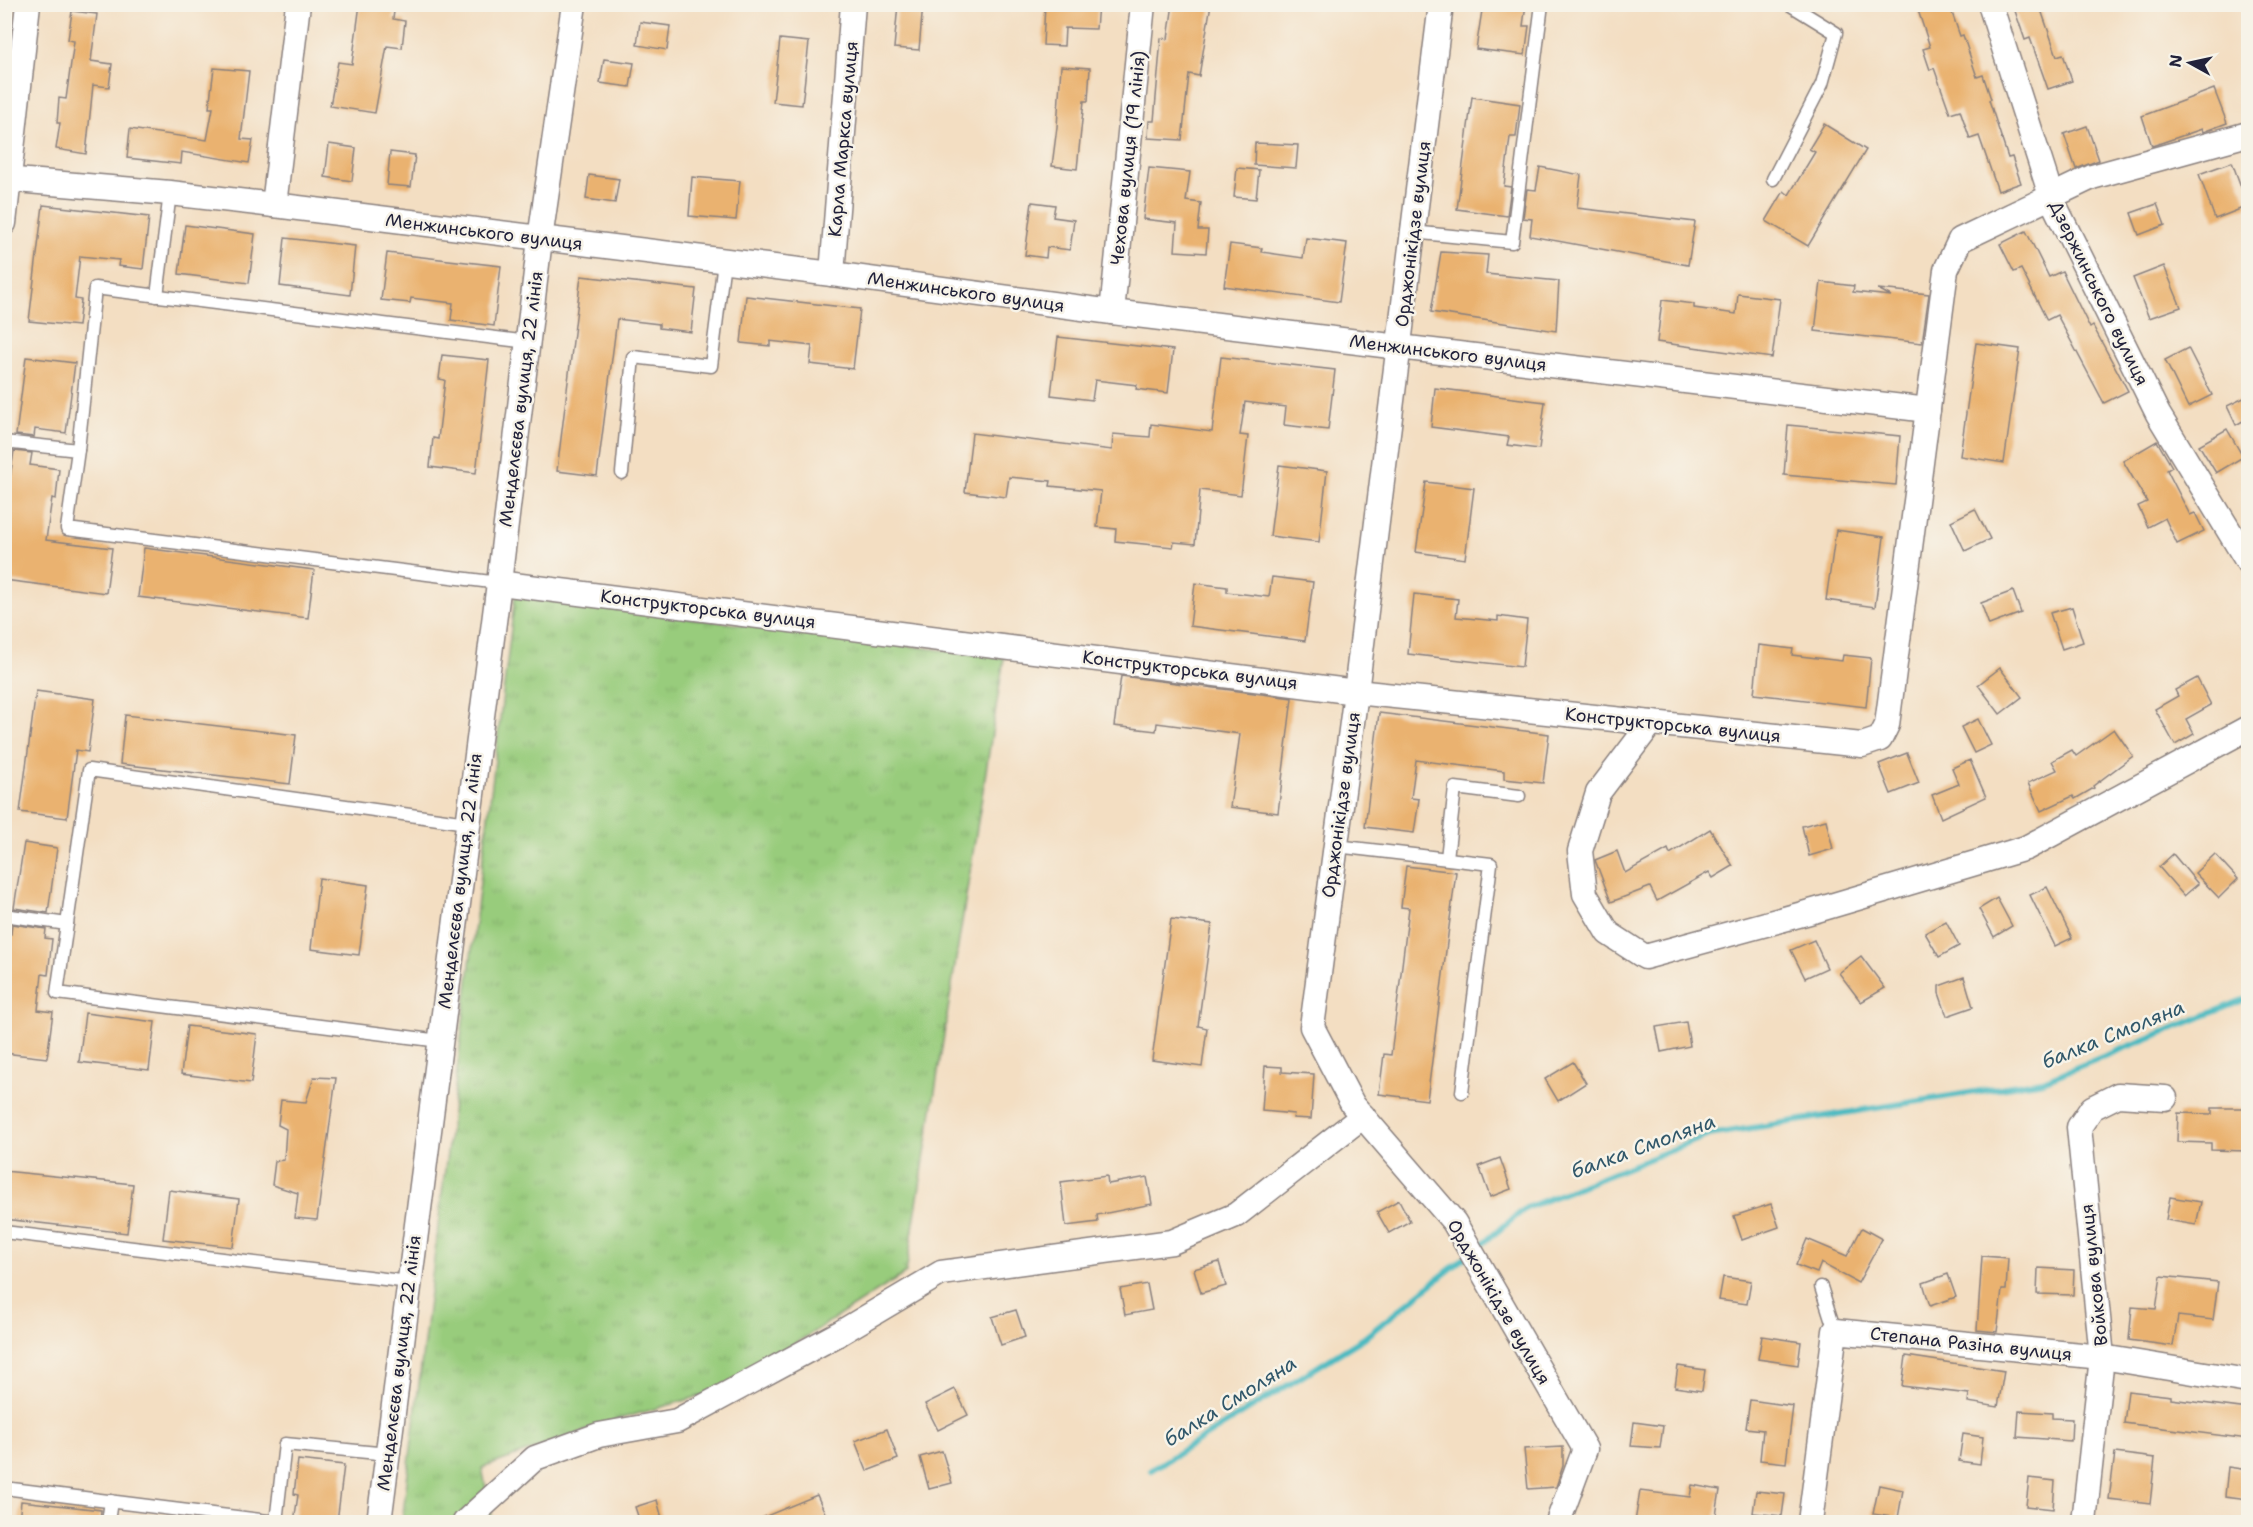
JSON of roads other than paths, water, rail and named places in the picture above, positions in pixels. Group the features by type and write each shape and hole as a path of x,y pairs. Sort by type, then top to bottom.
{"street":[{"path":"4,223 7,179 28,4"},
{"path":"274,205 298,4"},
{"name":"Менделєєва вулиця, 22 лінія","path":"379,1522 499,582 540,239 574,4"},
{"name":"Карла Маркса вулиця","path":"832,274 853,4"},
{"name":"Чехова вулиця (19 лiнiя)","path":"1112,312 1143,4"},
{"name":"Орджонікідзе вулиця","path":"1441,4 1312,1027 1353,1105 1454,1222 1585,1449 1557,1522"},
{"name":"Дзержинського вулиця","path":"1990,4 2051,197 2158,414 2248,562"},
{"path":"1928,410 1946,270 1960,240 2092,177 2248,134"},
{"name":"Менжинського вулиця","path":"7,179 170,193 274,205 832,274 1399,348 1928,410"},
{"name":"Конструкторська вулиця","path":"499,582 1356,692 1862,745 1880,739 1887,725 1928,410"},
{"path":"1651,723 1598,793 1580,851 1585,894 1608,933 1645,957 1817,910 2026,848 2248,728"},
{"name":"Войкова вулиця","path":"2084,1522 2102,1357 2079,1127 2092,1108 2118,1095 2166,1098"},
{"path":"465,1522 535,1458 599,1435 676,1421 840,1333 941,1273 1172,1242 1236,1215 1363,1116"},
{"path":"1810,1522 1835,1330"},
{"name":"Степана Разіна вулиця","path":"1835,1330 2102,1357 2248,1381"}],"lane":[{"path":"1412,232 1512,242 1542,4"},
{"path":"1773,179 1822,84 1836,33 1789,4"},
{"path":"157,296 170,193"},
{"path":"622,473 633,357 711,366 724,261"},
{"path":"499,582 67,530 95,288 528,342"},
{"path":"4,442 78,450"},
{"path":"440,1041 57,993 89,770 467,823"},
{"path":"1447,858 1455,788 1519,796"},
{"path":"1336,846 1491,864 1462,1092"},
{"path":"4,915 67,924"},
{"path":"4,1232 410,1282"},
{"path":"1821,1287 1835,1330"},
{"path":"4,1488 276,1522 285,1444 388,1454"},
{"path":"108,1522 111,1502"}],"waterway":[{"name":"балка Смоляна","path":"1476,1249 1526,1208 1709,1135 2043,1081 2248,998"},
{"name":"балка Смоляна","path":"1151,1470 1364,1338 1468,1255"}]}
